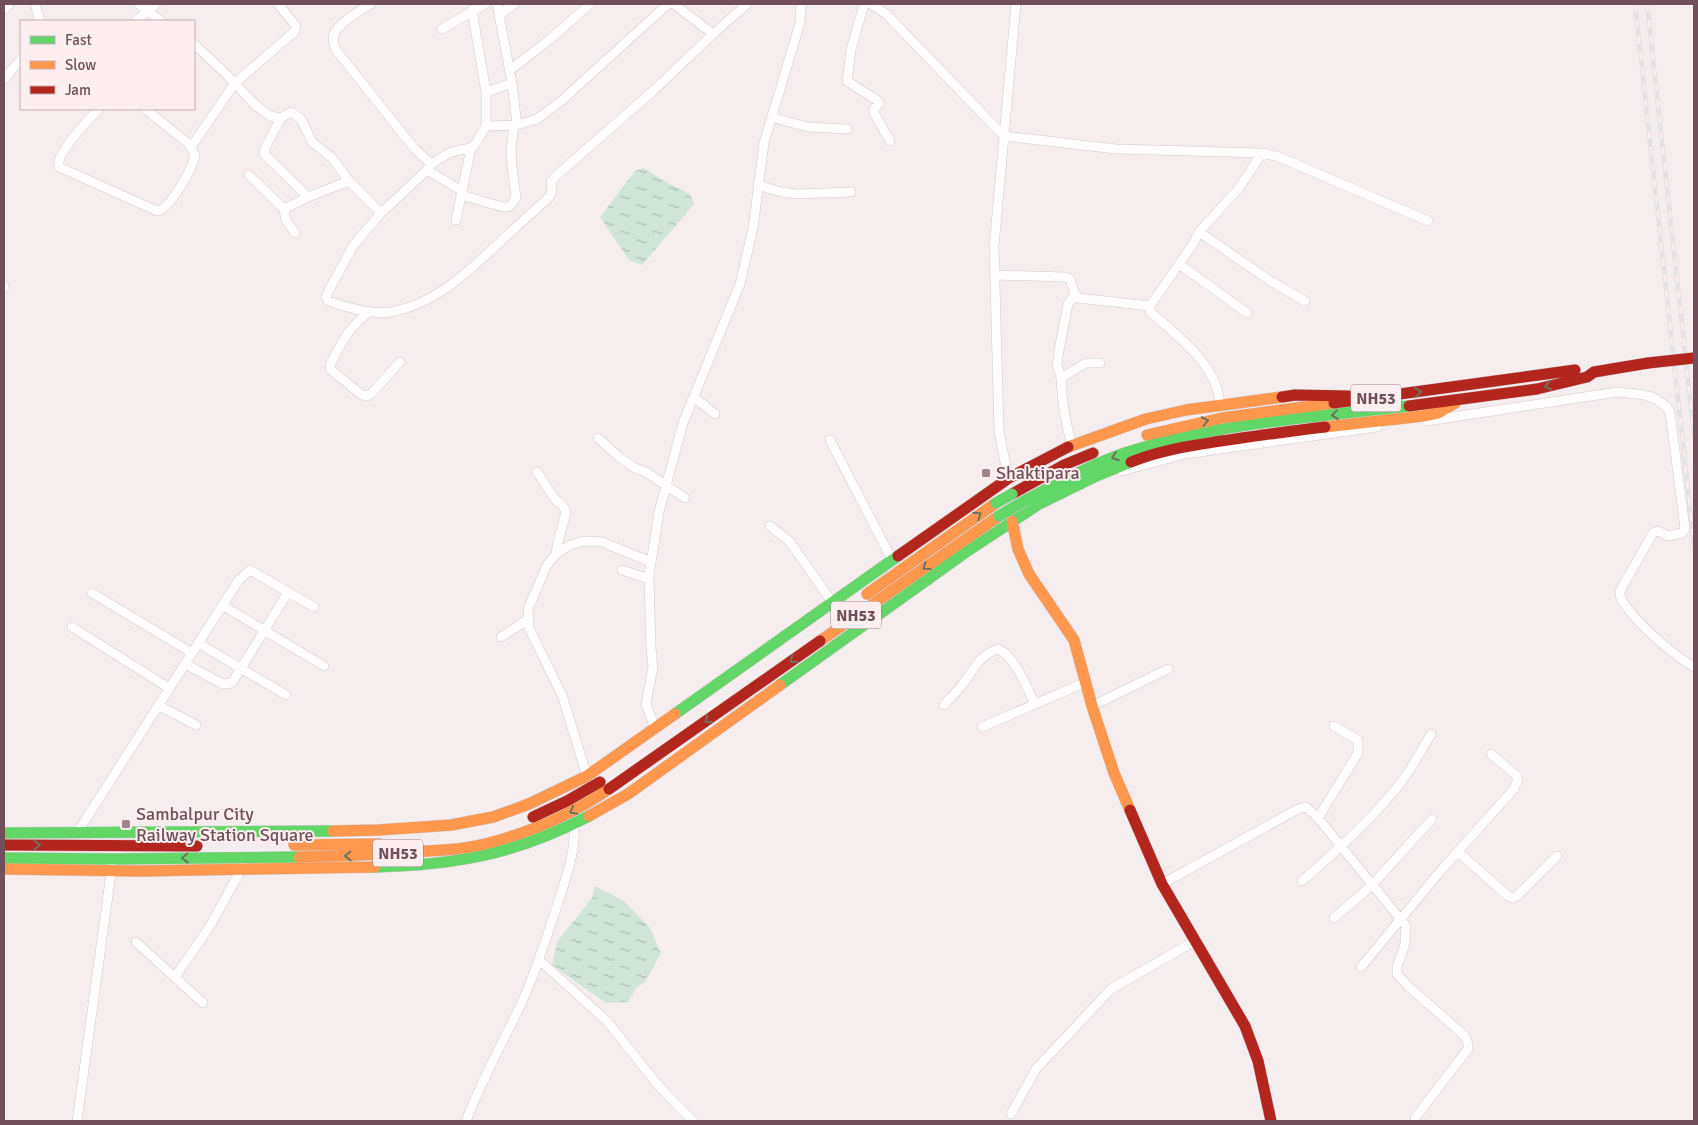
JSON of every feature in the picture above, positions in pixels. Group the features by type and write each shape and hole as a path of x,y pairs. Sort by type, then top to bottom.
{"main road":[{"name":"NH53","path":"861,598 996,503 1064,466 1108,447 1255,424 1462,400 1537,389 1588,376 1594,372 1694,358"},
{"name":"NH53","path":"278,846 403,843 482,833 514,824 567,801 591,788 744,688 1009,509 1091,466 1159,438 1221,417 1586,369 1594,372"},
{"path":"4,833 369,830 451,825 493,817 529,804 588,776 1009,478 1072,445 1146,420 1186,410 1295,395 1326,394 1372,398"},
{"path":"4,869 112,864 242,868 372,867 430,864 476,858 512,849 574,825 598,813 628,794 966,552 1039,504 1104,472 1146,456 1177,448 1272,433 1423,416 1438,413 1462,400"},
{"path":"1012,521 1018,548 1029,574 1074,640 1092,706 1114,773 1162,884 1245,1026 1258,1060 1271,1121"},
{"name":"NH53","path":"4,858 112,864 352,856 449,850 484,844 530,830 570,813 594,799 744,688 824,624"},
{"path":"4,845 204,846"},
{"path":"240,846 259,846"}],"street":[{"path":"4,9 9,4"},
{"path":"35,4 40,20"},
{"path":"138,4 160,20"},
{"path":"137,20 156,4"},
{"path":"191,147 235,83 286,41 294,32 296,26 294,22 278,4"},
{"path":"371,4 340,26 336,31 333,41 336,50 429,167 462,193 502,207 508,207 515,201 516,193 511,150 515,125 512,83 497,4"},
{"path":"499,15 514,4"},
{"path":"509,71 549,40 590,4"},
{"path":"486,126 515,125 537,119 560,102 668,4"},
{"path":"674,4 713,34"},
{"path":"471,148 451,152 429,167 381,213 353,246 327,294 330,302 369,312 389,312 414,306 442,291 470,270 548,197 552,192 551,181 557,175 653,91 747,4"},
{"path":"655,728 646,704 653,667 649,579 659,512 683,423 740,284 753,228 764,143 800,23 801,4"},
{"path":"864,4 850,50 847,81 878,100 879,103 874,109 874,113 890,141"},
{"path":"871,4 886,14 1004,136 1116,149 1262,153 1279,157 1428,221"},
{"path":"1012,521 1009,478 999,432 994,247 1016,4"},
{"path":"442,30 479,6 486,92 486,126 471,148 456,220"},
{"path":"195,45 255,105 270,116 281,118"},
{"path":"4,79 20,60"},
{"path":"486,92 512,83"},
{"path":"98,110 60,156 58,161 59,167 157,211 161,210 170,201 191,168 195,155 191,147 146,110"},
{"path":"308,197 264,154 265,148 281,118 291,112 299,116 312,142 332,158 349,181 381,213"},
{"path":"771,117 808,127 847,129"},
{"path":"1220,405 1220,392 1208,368 1150,312 1150,306 1180,264 1199,232 1239,188 1262,153"},
{"path":"249,175 284,209 286,220 295,233"},
{"path":"284,209 308,197 349,181"},
{"path":"758,185 781,192 797,194 851,192"},
{"path":"1199,232 1272,282 1305,301"},
{"path":"1180,264 1247,313"},
{"path":"995,275 1066,277 1070,279 1078,298 1150,306"},
{"path":"1072,445 1067,428 1062,399 1061,378 1057,365 1068,304 1075,294"},
{"path":"369,312 358,320 347,333 330,366 331,370 362,395 367,396 400,362"},
{"path":"1061,378 1086,363 1100,363"},
{"path":"1104,472 1114,474 1184,454 1472,415 1617,392 1644,394 1656,398 1666,405 1670,412 1685,528 1682,533 1668,536 1658,531 1654,533 1620,591 1624,604 1643,624 1682,660 1694,667"},
{"path":"694,397 715,414"},
{"path":"598,438 635,468 667,484 684,498"},
{"path":"830,440 892,560"},
{"path":"537,472 566,512 556,554"},
{"path":"770,526 790,542 832,602"},
{"path":"588,776 562,695 529,628 527,620 528,609 547,565 556,554 570,545 584,541 602,542 651,562"},
{"path":"77,833 238,581 250,570 314,607"},
{"path":"622,570 649,579"},
{"path":"185,664 223,684 228,685 232,683 288,592"},
{"path":"92,593 192,653"},
{"path":"222,605 324,666"},
{"path":"501,637 527,620"},
{"path":"72,627 169,688"},
{"path":"198,642 286,695"},
{"path":"944,705 963,684 978,662 986,654 998,649 1005,654 1020,673 1035,704"},
{"path":"1092,706 1168,670"},
{"path":"982,727 1086,682"},
{"path":"158,706 196,725"},
{"path":"1318,818 1358,754 1358,740 1334,726"},
{"path":"1302,881 1340,847 1390,797 1412,767 1430,734"},
{"path":"1361,967 1514,789 1518,779 1491,754"},
{"path":"1162,884 1298,809 1306,807 1318,818 1406,926 1406,938 1396,974 1465,1036 1468,1044 1468,1049 1415,1118"},
{"path":"1334,918 1372,885 1432,820"},
{"path":"466,1121 539,960 567,874 574,846 574,825"},
{"path":"77,1121 112,864 113,833"},
{"path":"1458,852 1508,896 1513,898 1556,856"},
{"path":"175,977 210,926 242,868"},
{"path":"1011,1114 1036,1069 1111,989 1195,941"},
{"path":"136,942 203,1003"},
{"path":"539,960 607,1021 658,1085 692,1121"}],"water":[{"path":"644,168 690,194 694,204 642,265 629,260 600,217 635,171"},
{"path":"595,886 624,901 650,928 661,953 645,982 636,988 628,1002 606,1003 552,965 557,942 592,898"}],"railway":[{"path":"1635,4 1694,545"},
{"path":"1647,4 1694,435"}],"traffic: fast":[{"path":"1026,500 1099,463 1159,443 1266,422 1409,406"},
{"path":"780,685 966,552 1039,504 1094,477 1131,462"},
{"path":"996,503 1012,494"},
{"path":"999,516 1026,500"},
{"path":"675,714 898,556"},
{"path":"375,867 432,864 485,855 536,840 589,816"},
{"path":"4,833 333,831"},
{"path":"4,858 299,857"}],"traffic: slow":[{"path":"1068,447 1146,419 1186,410 1282,397"},
{"path":"1147,435 1222,418 1334,403"},
{"path":"1325,427 1423,416 1438,413 1455,403"},
{"path":"867,594 996,503"},
{"path":"820,641 999,516"},
{"path":"1012,521 1018,549 1029,574 1074,640 1092,706 1114,773 1130,810"},
{"path":"589,816 628,794 780,685"},
{"path":"333,831 451,825 493,817 529,804 587,776 675,714"},
{"path":"299,857 437,851 485,844 518,834 565,815 609,789"},
{"path":"294,845 380,844"},
{"path":"4,869 140,871 375,867"}],"traffic: jam":[{"path":"1648,363 1694,358"},
{"path":"1409,406 1537,389 1587,377 1594,372 1648,363"},
{"path":"1334,403 1575,370"},
{"path":"1282,397 1295,395 1348,396"},
{"path":"1131,462 1164,451 1247,437 1325,427"},
{"path":"898,556 1009,478 1068,447"},
{"path":"1012,494 1064,465 1093,453"},
{"path":"609,789 820,641"},
{"path":"533,817 567,801 600,782"},
{"path":"1130,810 1162,884 1245,1026 1258,1061 1271,1121"},
{"path":"4,845 197,846"}],"place":[{"name":"Shaktipara","path":"986,473"},
{"name":"Sambalpur City Railway Station Square","path":"126,824"}]}
